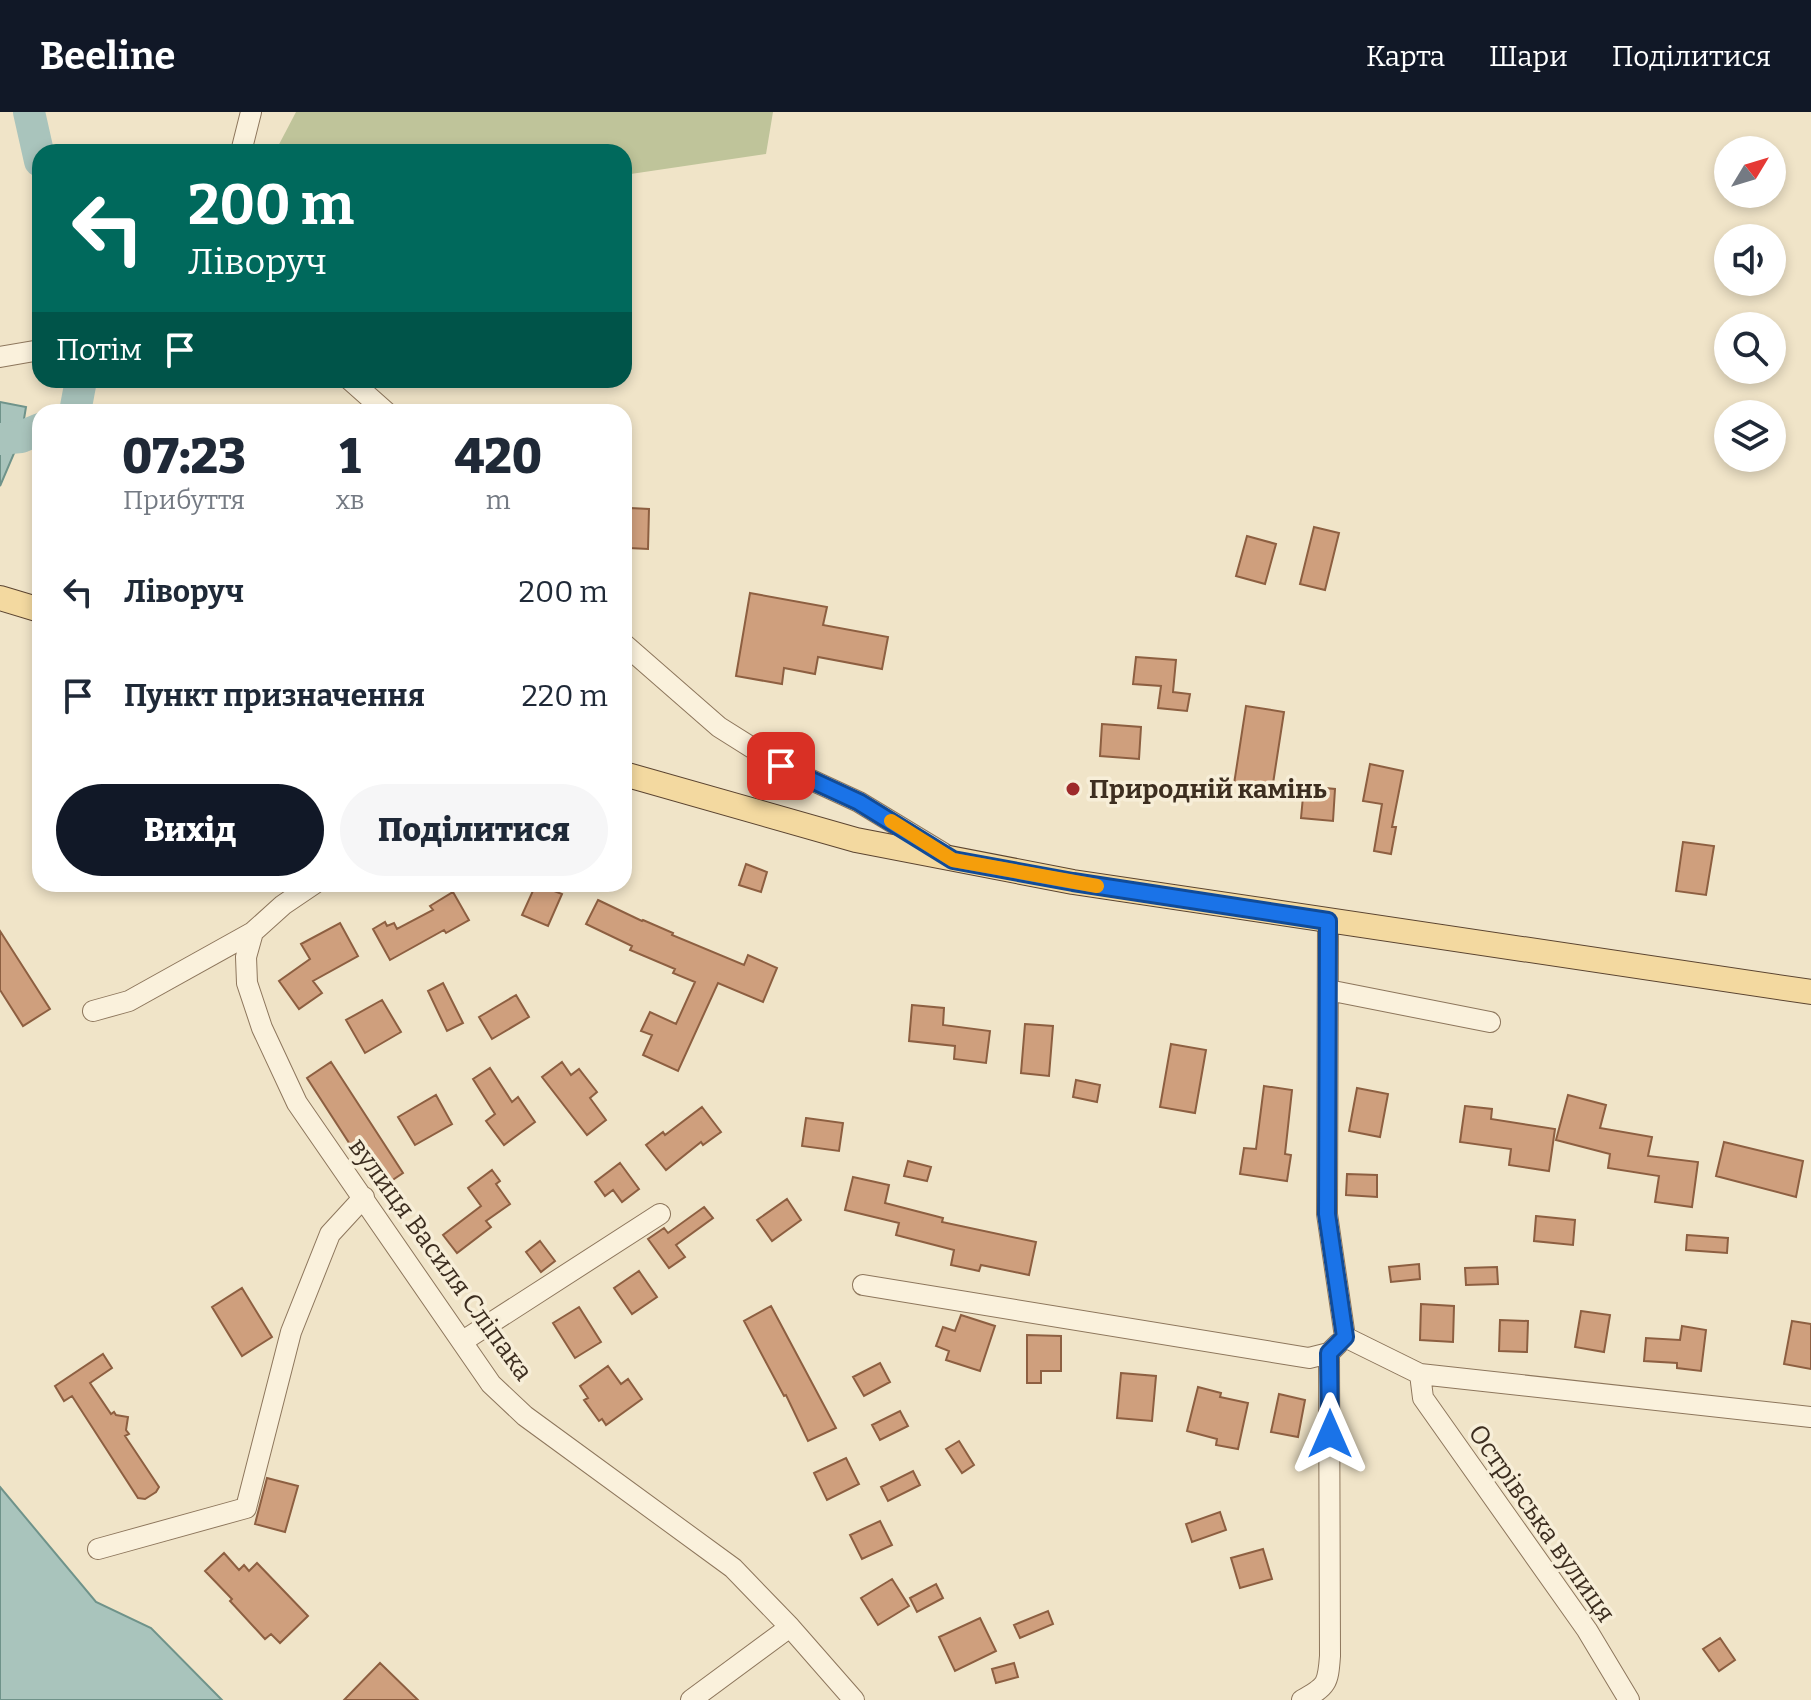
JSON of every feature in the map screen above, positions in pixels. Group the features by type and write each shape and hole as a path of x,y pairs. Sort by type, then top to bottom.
{"main road":[{"path":"0,598 32,608"},
{"path":"632,776 856,840 1073,882 1811,992"}],"street":[{"path":"243,144 251,112"},
{"path":"0,357 32,351"},
{"path":"359,388 377,404"},
{"path":"632,653 719,727 781,766 859,802 953,860"},
{"path":"93,1011 129,1001 253,932 302,892"},
{"path":"1328,921 1327,1214 1345,1337"},
{"name":"вулиця Василя Сліпака","path":"253,932 246,957 247,983 262,1028 297,1103 491,1384 525,1416 733,1568 854,1700"},
{"path":"1328,990 1490,1022"},
{"path":"98,1549 246,1508 291,1332 330,1234 364,1197"},
{"path":"463,1341 660,1214"},
{"path":"863,1285 1309,1358 1329,1353 1345,1337"},
{"path":"1345,1337 1420,1374 1811,1417"},
{"path":"1302,1700 1323,1686 1328,1677 1330,1656 1329,1353"},
{"name":"Острівська вулиця","path":"1420,1374 1423,1398 1587,1630 1629,1700"},
{"path":"691,1700 790,1627"}],"green space":[{"path":"296,112 773,112 766,154 632,174 632,144 279,144"}],"water":[{"path":"0,402 26,407 21,437 0,486"},
{"path":"0,1487 96,1602 151,1628 222,1700 0,1700"}],"building":[{"path":"632,508 649,509 648,549 632,548"},
{"path":"1314,527 1339,533 1325,590 1300,584"},
{"path":"1247,536 1276,544 1265,584 1236,576"},
{"path":"750,593 827,607 823,625 888,637 882,669 818,657 815,674 784,668 782,684 736,676"},
{"path":"1136,657 1176,660 1173,692 1190,694 1187,711 1158,708 1161,686 1133,684"},
{"path":"1246,706 1284,712 1272,790 1234,784"},
{"path":"1102,724 1141,727 1139,759 1100,756"},
{"path":"1370,764 1403,771 1392,827 1396,827 1391,854 1374,851 1382,804 1363,801"},
{"path":"1304,786 1335,789 1333,821 1301,818"},
{"path":"1683,842 1714,846 1706,895 1676,891"},
{"path":"746,864 767,872 761,892 739,885"},
{"path":"453,892 469,920 390,960 373,929 385,922 387,926 394,923 397,929 433,910 430,906"},
{"path":"532,892 562,894 548,926 522,915"},
{"path":"598,900 744,965 748,955 777,968 763,1002 718,983 678,1071 643,1055 652,1035 641,1031 650,1012 676,1024 695,982 586,924"},
{"path":"340,923 358,956 313,981 322,993 299,1009 279,981 310,959 301,944"},
{"path":"0,931 50,1009 23,1026 0,990"},
{"path":"443,983 463,1023 447,1031 428,991"},
{"path":"516,995 529,1017 492,1039 479,1017"},
{"path":"382,1000 401,1032 365,1053 346,1020"},
{"path":"912,1005 944,1008 943,1025 990,1031 986,1063 954,1059 955,1046 909,1041"},
{"path":"1025,1024 1053,1026 1049,1076 1021,1073"},
{"path":"1171,1044 1206,1050 1195,1113 1160,1107"},
{"path":"331,1062 403,1173 379,1189 307,1078"},
{"path":"562,1062 571,1075 579,1069 597,1092 590,1098 606,1120 587,1135 542,1077"},
{"path":"490,1068 512,1102 518,1097 535,1122 504,1145 486,1121 495,1114 473,1079"},
{"path":"1076,1080 1100,1085 1097,1102 1073,1097"},
{"path":"1264,1086 1292,1090 1285,1154 1291,1155 1287,1181 1240,1174 1244,1148 1256,1149"},
{"path":"1357,1088 1388,1094 1380,1137 1349,1131"},
{"path":"436,1095 452,1124 415,1145 398,1117"},
{"path":"1568,1095 1606,1105 1600,1128 1652,1137 1648,1156 1698,1162 1692,1207 1655,1202 1659,1176 1608,1168 1610,1154 1556,1140"},
{"path":"1465,1106 1492,1109 1491,1119 1555,1129 1549,1171 1509,1165 1511,1149 1460,1142"},
{"path":"702,1107 721,1132 703,1145 701,1142 666,1170 646,1145"},
{"path":"806,1118 843,1123 839,1151 802,1146"},
{"path":"1724,1142 1803,1161 1796,1197 1716,1176"},
{"path":"908,1161 931,1167 927,1181 904,1176"},
{"path":"620,1163 639,1189 622,1202 613,1190 605,1196 595,1182"},
{"path":"492,1170 500,1181 496,1184 510,1204 486,1221 491,1227 457,1253 443,1235 481,1206 468,1188"},
{"path":"1347,1174 1377,1175 1377,1197 1346,1195"},
{"path":"853,1177 889,1185 885,1203 943,1218 942,1222 1036,1242 1029,1275 981,1265 979,1271 951,1265 954,1250 896,1235 899,1223 845,1210"},
{"path":"787,1199 801,1220 772,1241 757,1220"},
{"path":"704,1207 713,1218 676,1245 685,1257 669,1268 648,1239 664,1228 668,1233"},
{"path":"1536,1216 1575,1220 1573,1245 1534,1241"},
{"path":"1687,1235 1728,1238 1727,1253 1686,1250"},
{"path":"540,1241 555,1261 541,1272 526,1252"},
{"path":"1419,1264 1420,1279 1391,1282 1389,1267"},
{"path":"1497,1267 1498,1284 1466,1285 1465,1268"},
{"path":"639,1271 657,1297 632,1314 614,1288"},
{"path":"242,1288 272,1337 242,1356 212,1307"},
{"path":"1421,1304 1454,1306 1453,1342 1420,1340"},
{"path":"771,1306 836,1428 808,1441 744,1321"},
{"path":"579,1307 601,1342 575,1358 553,1323"},
{"path":"1581,1311 1610,1315 1604,1352 1575,1347"},
{"path":"961,1315 995,1326 980,1371 946,1360 949,1351 936,1346 943,1327 955,1331"},
{"path":"1500,1320 1528,1321 1527,1352 1499,1351"},
{"path":"1792,1321 1811,1324 1811,1369 1784,1364"},
{"path":"1682,1326 1706,1330 1701,1371 1677,1368 1677,1363 1644,1361 1646,1338 1680,1340"},
{"path":"1027,1335 1061,1336 1061,1371 1041,1371 1041,1383 1027,1383"},
{"path":"103,1354 112,1368 90,1383 111,1414 114,1412 128,1417 126,1430 129,1434 125,1436 159,1487 145,1499 138,1498 72,1396 64,1401 55,1386"},
{"path":"880,1363 890,1382 864,1396 853,1377"},
{"path":"608,1366 621,1384 628,1379 642,1399 606,1425 602,1419 599,1421 584,1400 588,1398 580,1386"},
{"path":"1121,1373 1156,1376 1152,1421 1117,1418"},
{"path":"1198,1387 1221,1393 1220,1397 1248,1403 1238,1449 1216,1445 1217,1439 1187,1431"},
{"path":"1279,1394 1305,1400 1298,1437 1271,1432"},
{"path":"900,1411 908,1426 880,1440 872,1425"},
{"path":"959,1441 974,1465 962,1473 946,1449"},
{"path":"846,1458 859,1484 827,1500 814,1473"},
{"path":"913,1471 920,1485 888,1501 881,1487"},
{"path":"267,1478 298,1486 285,1532 255,1524"},
{"path":"1220,1512 1226,1530 1192,1542 1186,1524"},
{"path":"880,1521 892,1545 862,1559 850,1535"},
{"path":"1263,1549 1272,1579 1240,1588 1231,1558"},
{"path":"224,1553 239,1570 244,1565 249,1571 257,1563 308,1616 280,1643 271,1634 265,1639 205,1571"},
{"path":"892,1579 909,1606 878,1625 861,1598"},
{"path":"936,1584 943,1598 917,1612 910,1598"},
{"path":"1048,1611 1053,1624 1020,1638 1014,1625"},
{"path":"980,1618 996,1651 955,1671 939,1637"},
{"path":"1720,1638 1735,1660 1719,1671 1703,1649"},
{"path":"380,1663 418,1700 344,1700"},
{"path":"1014,1663 1018,1677 996,1683 992,1669"}],"waterway":[{"path":"29,112 36,144"},
{"path":"76,404 80,388"},
{"path":"0,439 32,432"}],"slow traffic":[{"path":"891,821 953,860 1097,886"}],"place":[{"name":"Природній камінь","path":"1073,789"}],"route":[{"path":"781,766 859,802 953,860 1073,882 1328,921 1327,1214 1345,1337 1329,1353 1330,1434"}]}
